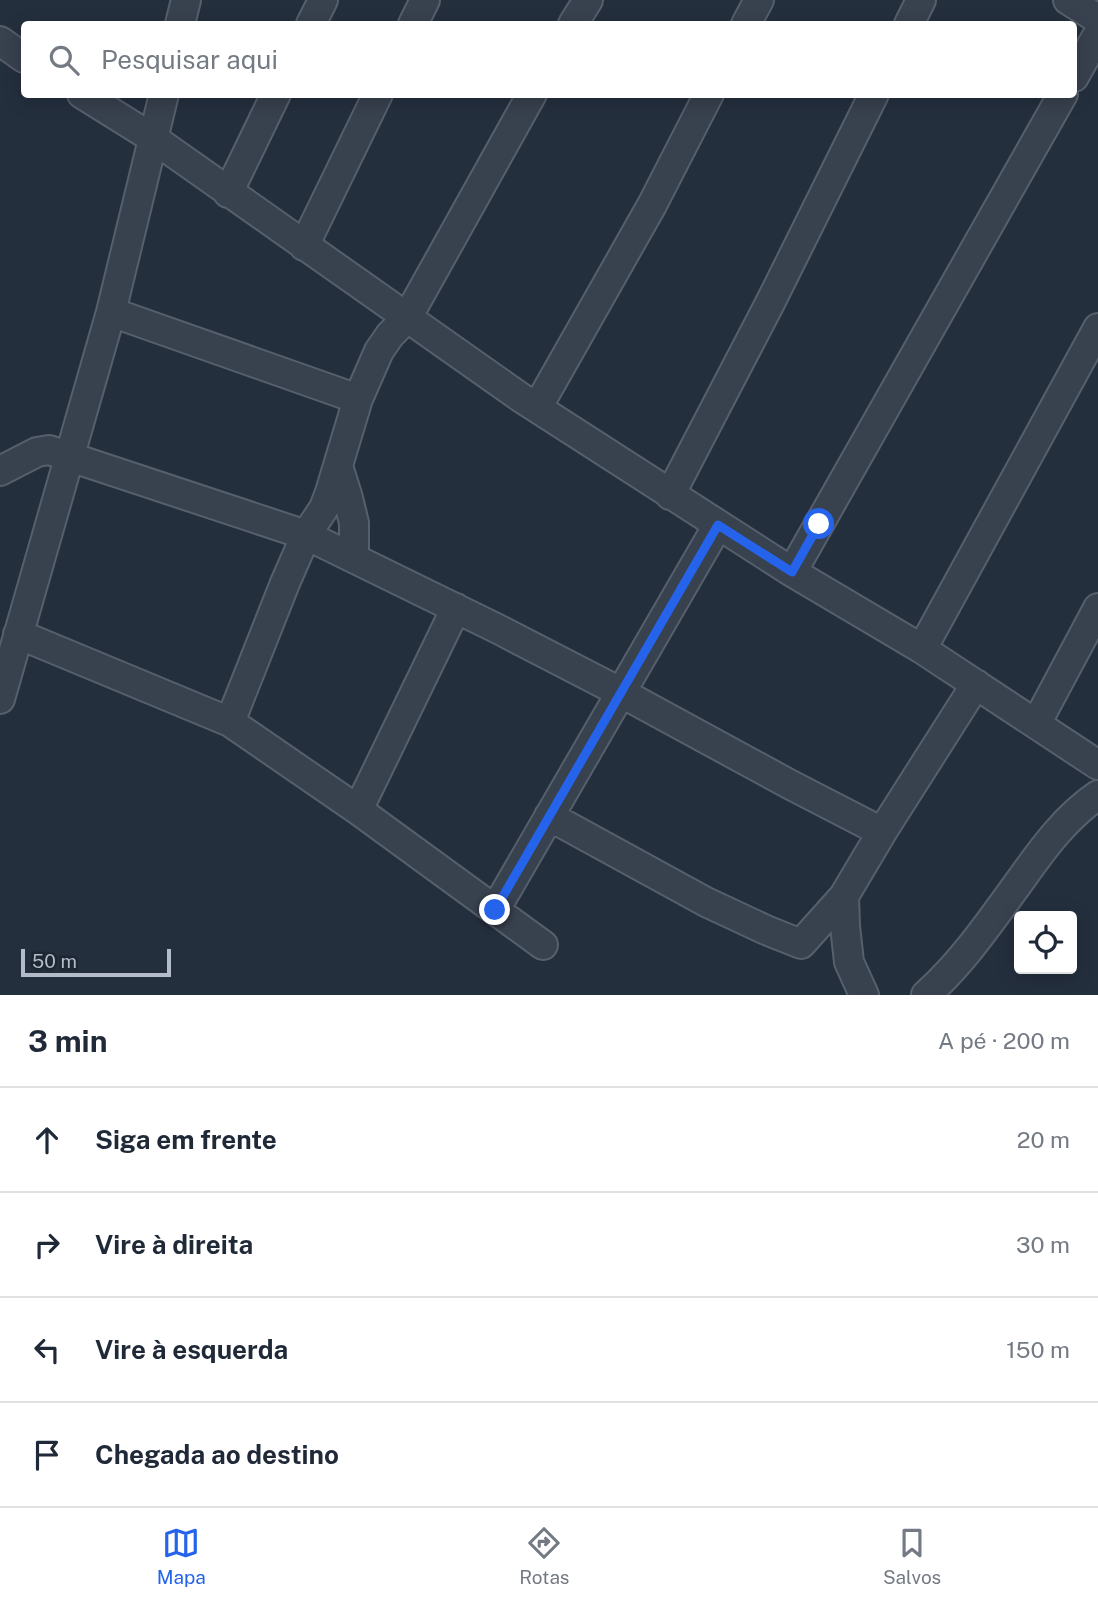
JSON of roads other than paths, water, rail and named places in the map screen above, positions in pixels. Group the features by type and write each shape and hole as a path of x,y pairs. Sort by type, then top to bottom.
{"street":[{"path":"181,21 186,0"},
{"path":"312,21 323,0"},
{"path":"414,21 425,0"},
{"path":"575,21 588,0"},
{"path":"748,21 759,0"},
{"path":"910,21 921,0"},
{"path":"1068,0 1098,19"},
{"path":"1077,70 1098,34"},
{"path":"0,41 21,56"},
{"path":"88,98 154,139 537,408 792,572 922,649 1098,765"},
{"path":"0,699 111,312 163,98"},
{"path":"228,193 274,98"},
{"path":"304,246 377,98"},
{"path":"230,722 306,535 324,508 358,399 379,351 407,318 530,98"},
{"path":"537,408 652,205 707,98"},
{"path":"670,495 872,98"},
{"path":"792,572 1061,98"},
{"path":"111,312 358,399"},
{"path":"922,649 1098,328"},
{"path":"0,471 49,450 306,535 620,692 883,832"},
{"path":"338,466 354,523 354,558"},
{"path":"495,910 718,525"},
{"path":"358,810 456,608"},
{"path":"1036,724 1098,608"},
{"path":"19,634 230,722 358,810 543,945"},
{"path":"801,943 844,895 976,684"},
{"path":"926,995 972,946 1047,843 1065,823 1098,795"},
{"path":"549,816 706,902 766,930 849,962"},
{"path":"844,895 849,962 864,995"}]}
